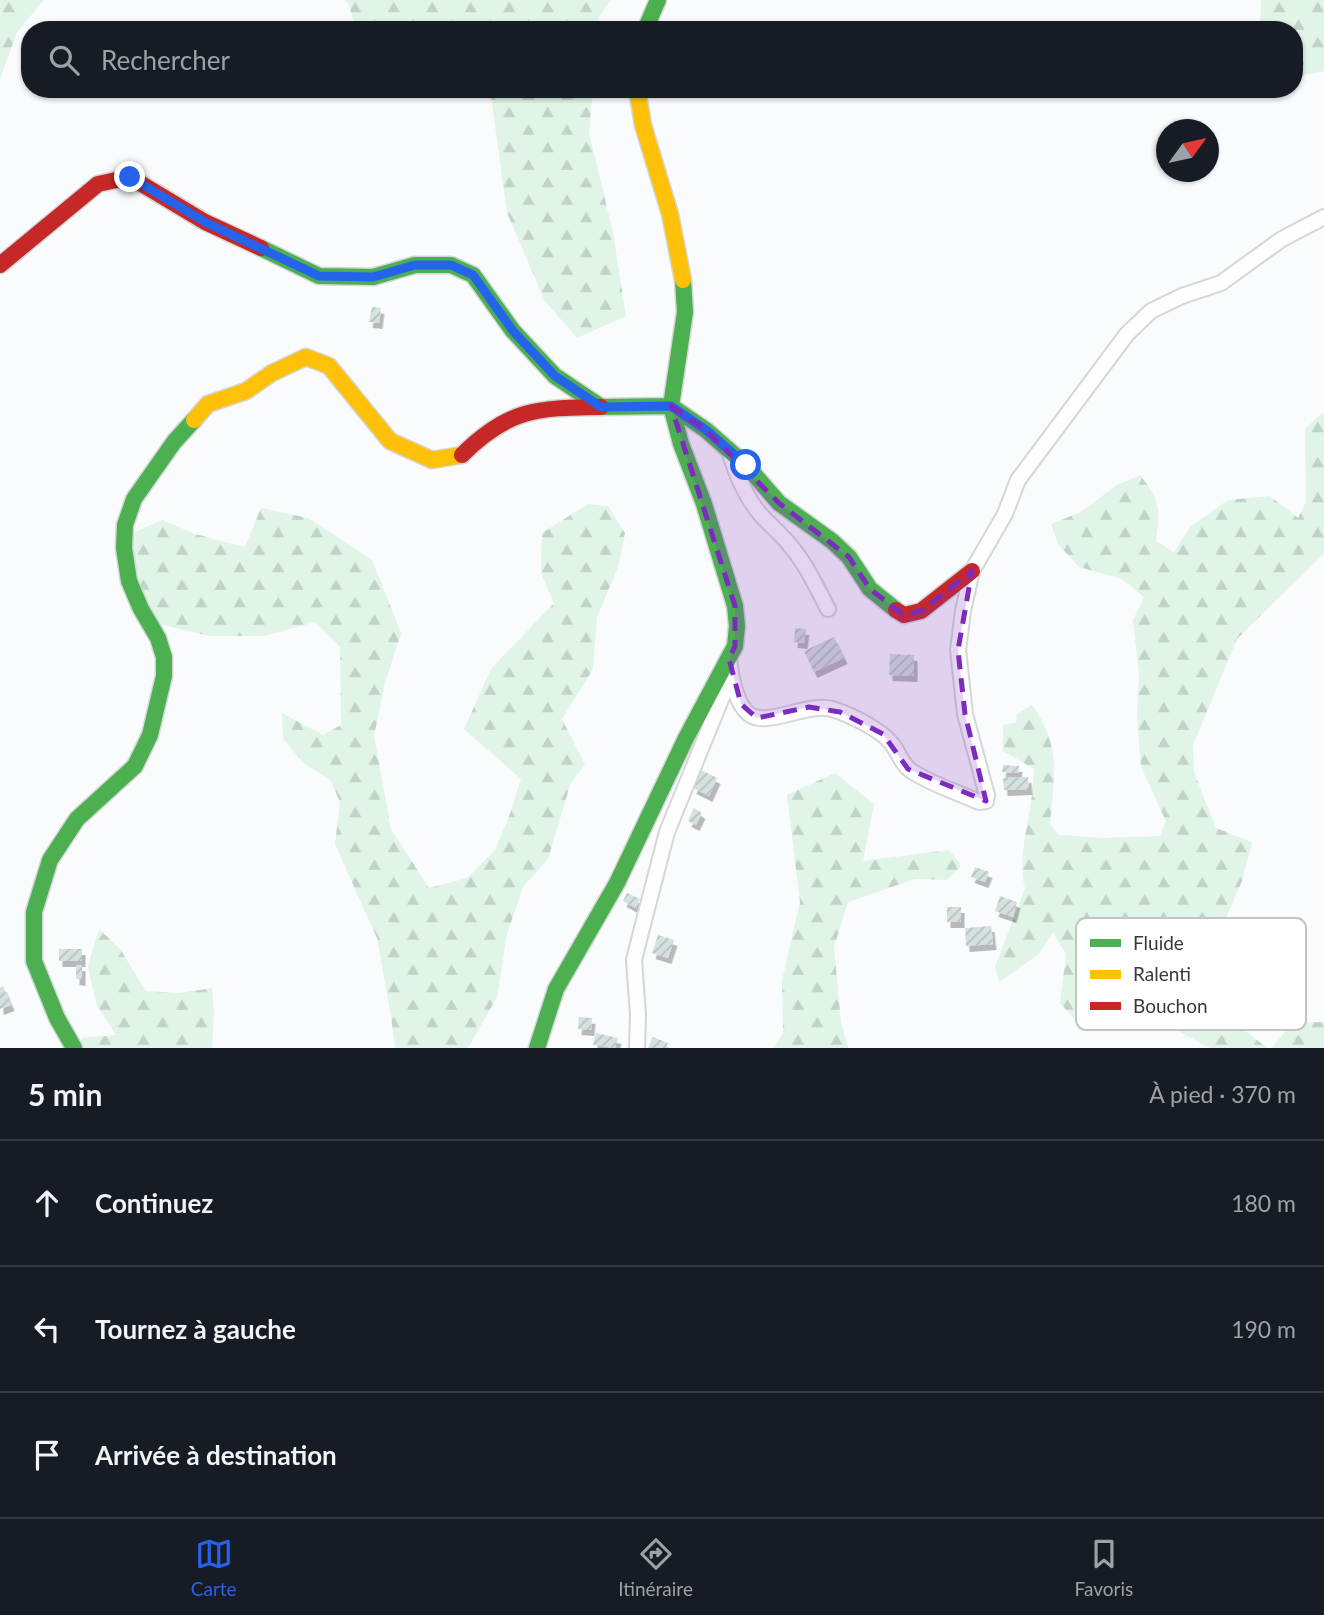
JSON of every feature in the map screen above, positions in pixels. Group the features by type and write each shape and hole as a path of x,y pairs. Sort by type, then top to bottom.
{"street":[{"path":"649,21 658,0"},
{"path":"637,1048 634,960 667,832 730,667 737,626 735,606 724,566 681,444 671,406 685,312 683,272 670,214 643,124 639,98"},
{"path":"0,265 98,184 130,177 205,222 319,276 373,277 415,265 451,265 473,275 513,331 555,376 601,407"},
{"path":"730,667 741,704 749,714 757,718 768,718 809,707 831,708 883,734 908,769 986,801 987,795 965,714 958,650 972,571 1004,514 1018,480 1127,334 1150,311 1182,296 1221,283 1282,239 1324,217"},
{"path":"74,1048 57,1018 34,961 34,912 50,860 77,819 135,766 150,735 164,676 164,657 158,638 129,581 124,548 125,525 134,499 174,442 208,404 246,391 272,373 306,357 329,366 390,441 432,460 461,456 480,436 505,420 547,408 671,406 729,450 755,474 779,503 832,541 849,557 870,589 904,615 921,611 972,571"},
{"path":"729,450 745,492 759,513 789,543 804,564 828,609"},
{"path":"537,1048 556,989 617,883 686,738 730,667"}],"highlighted area":[{"path":"671,406 706,430 779,503 849,557 870,589 904,615 921,611 972,571 958,650 965,714 986,801 908,769 883,734 840,712 809,707 757,718 741,704 729,659 735,646 735,606"}],"green space":[{"path":"0,0 44,0 26,21 21,21 21,27 0,79"},
{"path":"345,0 610,0 599,21 353,21"},
{"path":"1261,0 1324,0 1324,71 1303,75 1303,21 1260,21"},
{"path":"491,98 592,98 589,132 613,233 626,316 577,338 545,301 507,213"},
{"path":"1324,414 1324,553 1237,639 1193,745 1194,772 1216,828 1252,842 1242,881 1226,918 1076,918 1076,1021 1060,1003 1066,954 1053,932 1039,954 999,982 995,967 1025,889 1023,856 1034,769 1003,751 1003,725 1016,723 1017,714 1032,705 1042,720 1054,762 1050,824 1059,835 1105,838 1160,836 1166,821 1141,767 1137,717 1139,674 1133,620 1144,597 1122,579 1079,567 1058,544 1051,524 1081,512 1117,485 1140,475 1152,492 1157,506 1156,541 1174,552 1191,526 1228,500 1270,496 1298,518 1306,502 1305,429"},
{"path":"588,504 608,506 625,533 618,567 597,617 593,669 562,719 585,765 571,782 548,859 523,887 507,934 497,997 468,1048 395,1048 377,938 335,844 340,802 331,781 305,764 283,739 282,713 323,735 341,725 340,647 315,622 264,636 209,636 155,623 130,573 135,532 162,520 195,534 245,547 261,508 308,518 372,560 401,633 385,683 374,736 391,829 429,888 467,878 495,850 510,814 521,779 464,729 491,669 554,603 541,573 542,533"},
{"path":"835,773 874,804 863,861 949,850 961,866 947,880 915,879 848,902 834,947 841,1022 848,1048 774,1048 783,1033 782,981 800,902 787,795"},
{"path":"99,929 120,949 146,991 179,993 212,988 212,1048 78,1048 82,1038 116,1035 97,1006 88,967"},
{"path":"1324,1022 1324,1048 1272,1048 1286,1030 1306,1030 1306,1023"},
{"path":"1176,1030 1244,1030 1267,1048 1210,1048"}],"building":[{"path":"372,307 381,308 379,323 369,322"},
{"path":"795,628 806,629 804,643 794,642"},
{"path":"834,637 844,658 814,672 804,651"},
{"path":"890,654 914,655 914,676 889,675"},
{"path":"1003,765 1019,766 1018,773 1002,772"},
{"path":"701,770 717,778 709,796 693,788"},
{"path":"1028,777 1029,789 1004,790 1003,778"},
{"path":"694,808 702,813 696,825 688,821"},
{"path":"975,867 989,872 985,882 971,877"},
{"path":"627,893 640,899 636,908 623,901"},
{"path":"1000,896 1017,902 1013,917 995,911"},
{"path":"947,907 961,907 961,922 947,922"},
{"path":"991,926 993,944 966,946 965,928"},
{"path":"658,935 674,940 668,958 652,953"},
{"path":"59,949 82,949 82,961 59,961"},
{"path":"76,965 82,965 82,980 76,979"},
{"path":"3,986 11,1005 0,1009 0,988"},
{"path":"579,1017 592,1018 591,1030 578,1029"},
{"path":"596,1033 618,1038 615,1048 593,1045"},
{"path":"653,1037 668,1043 666,1048 648,1048"}],"traffic: fast":[{"path":"649,21 658,0"},
{"path":"261,248 319,276 373,277 415,265 451,265 473,275 513,331 555,376 601,407 671,406 706,430 746,465 779,503 832,541 849,557 870,589 896,610"},
{"path":"537,1048 556,989 617,883 686,738 735,646 735,606 671,406 685,312 683,280"},
{"path":"74,1048 57,1018 34,961 34,912 50,860 77,819 135,766 150,735 164,676 164,657 158,638 129,581 124,548 125,525 134,499 174,442 194,420"}],"traffic: slow":[{"path":"638,98 643,125 670,214 683,280"},
{"path":"194,420 208,404 246,391 272,373 306,357 329,366 390,441 432,460 462,455"}],"traffic: jam":[{"path":"0,265 98,184 130,177 205,222 261,248"},
{"path":"462,455 479,439 510,419 542,410 601,407"},
{"path":"896,610 904,615 921,611 972,571"}],"route":[{"path":"130,177 205,222 319,276 373,277 415,265 451,265 473,275 513,331 555,376 601,407 671,406 706,430 746,465"}]}
